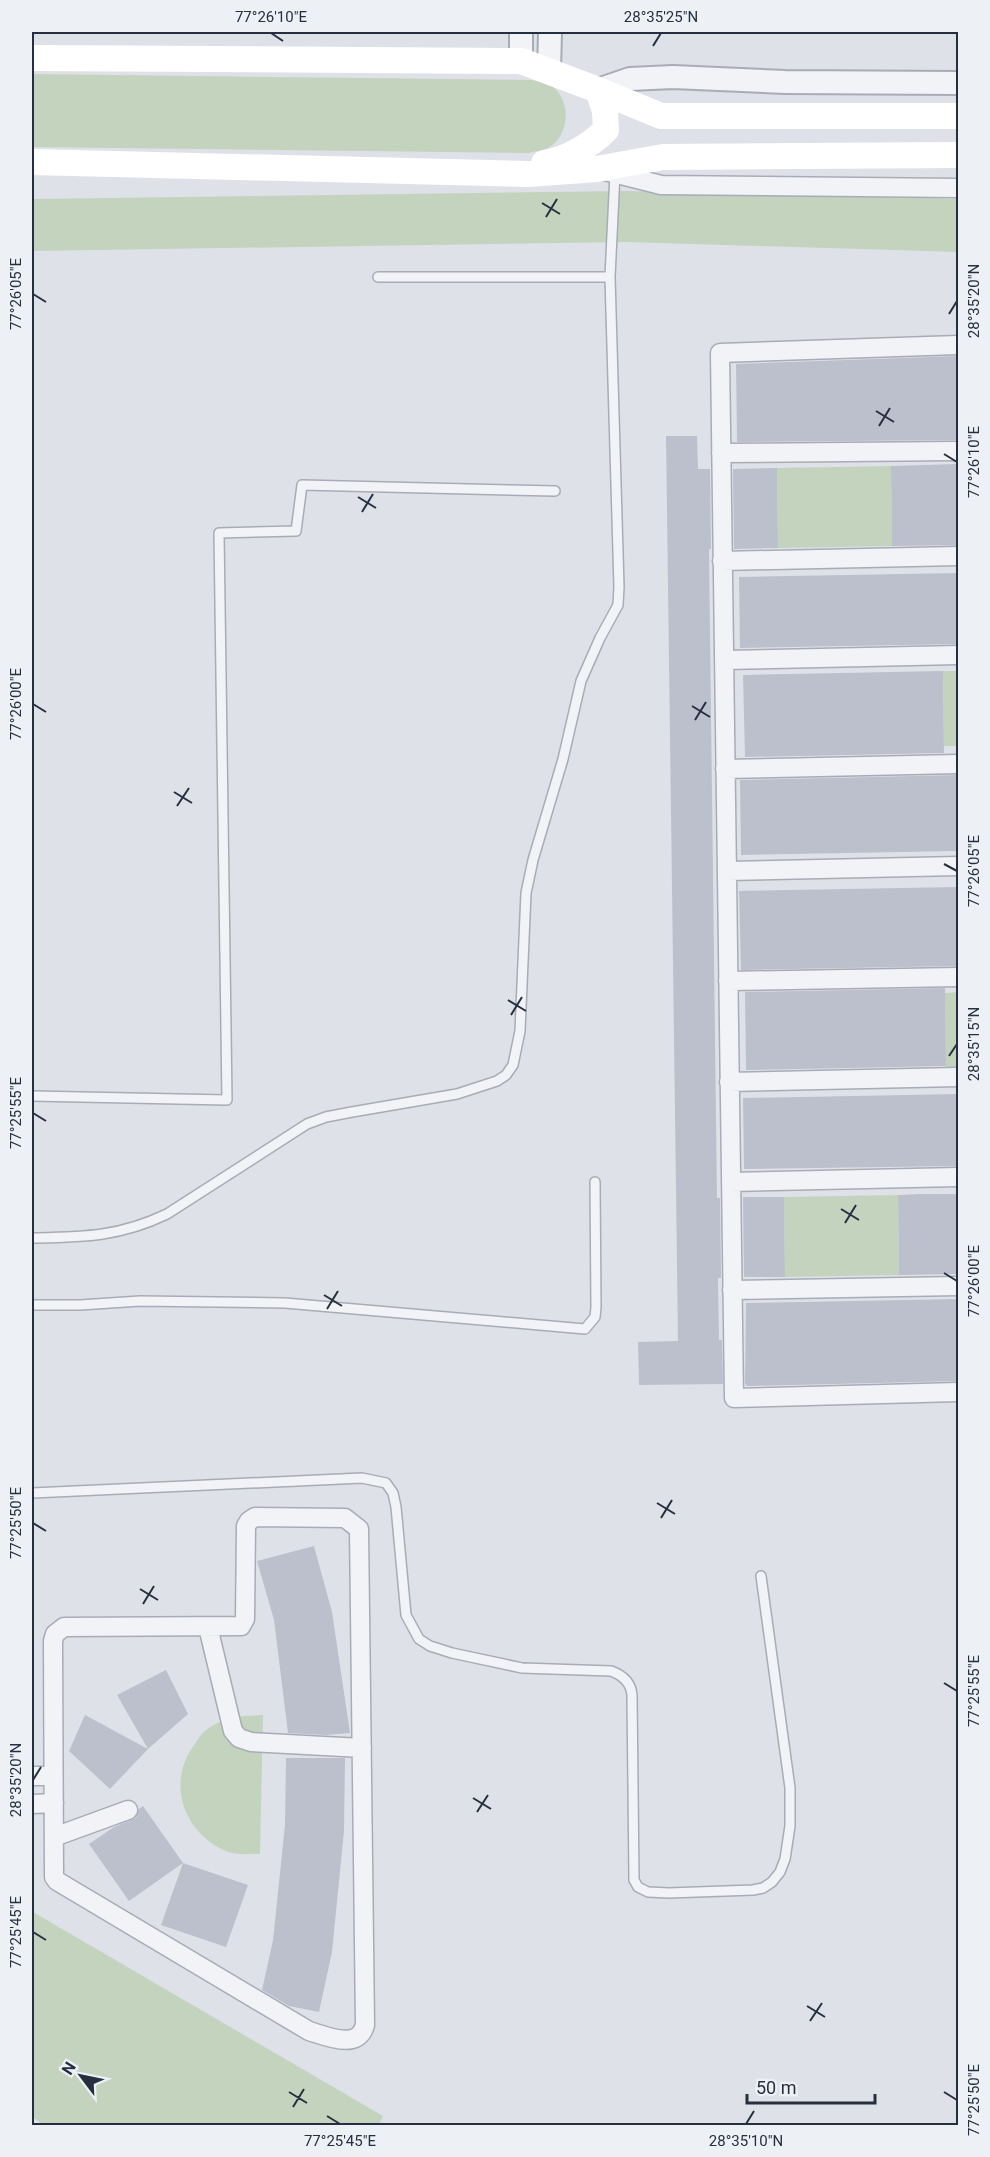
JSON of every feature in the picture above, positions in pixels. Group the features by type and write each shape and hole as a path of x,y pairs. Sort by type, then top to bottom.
{"main road":[{"path":"32,58 521,61 661,116 958,116"},
{"path":"498,174 514,167 562,160 592,144 606,130 605,111 598,90"},
{"path":"32,162 529,174 606,171 663,157 958,155"}],"street":[{"path":"521,32 521,61"},
{"path":"549,71 550,32"},
{"path":"598,90 630,80 673,77 785,82 958,83"},
{"path":"606,171 661,185 958,188"},
{"path":"958,345 720,353 734,1398 958,1392"},
{"path":"721,453 958,451"},
{"path":"722,561 958,556"},
{"path":"724,660 958,655"},
{"path":"725,769 958,764"},
{"path":"727,871 958,866"},
{"path":"728,981 958,977"},
{"path":"729,1082 958,1077"},
{"path":"731,1182 958,1177"},
{"path":"732,1290 958,1286"},
{"path":"345,1518 359,1529 365,2025 359,2036 351,2040 309,2031 57,1881 54,1873 53,1641 57,1631 64,1627 208,1627 241,1626 245,1619 246,1526 251,1519 345,1518"},
{"path":"208,1627 233,1731 239,1738 251,1742 362,1748"},
{"path":"32,1776 54,1776"},
{"path":"32,1804 54,1803"},
{"path":"54,1837 128,1810"}],"lane":[{"path":"32,1238 83,1237 118,1232 143,1225 167,1214 307,1124 326,1117 457,1094 497,1081 506,1075 513,1065 520,1031 526,892 533,860 563,759 581,681 618,605 606,171"},
{"path":"378,277 610,277"},
{"path":"32,1096 227,1100 219,533 296,531 302,485 555,491"},
{"path":"32,1305 140,1301 285,1303 585,1329 595,1317 596,1307 595,1182"},
{"path":"32,1493 362,1478 386,1483 393,1493 396,1507 406,1615 419,1639 430,1646 452,1653 522,1668 611,1671 628,1682 632,1695 634,1880 638,1887 648,1892 763,1888 780,1872 785,1859 790,1826 790,1788 761,1576"}],"green space":[{"path":"32,74 531,80 549,84 557,90 562,98 566,116 556,142 546,149 529,153 32,147"},
{"path":"627,191 958,199 958,252 627,242 32,251 32,199"},
{"path":"891,466 892,546 778,548 777,468"},
{"path":"943,671 958,671 958,746 944,746"},
{"path":"958,992 958,1067 946,1067 945,993"},
{"path":"898,1195 899,1275 785,1277 784,1197"},
{"path":"263,1715 260,1854 232,1853 213,1844 190,1820 184,1806 181,1775 186,1759 206,1730 226,1720"},
{"path":"33,1912 383,2116 379,2125 46,2126 32,2117"}],"building":[{"path":"958,356 958,440 737,442 736,364"},
{"path":"666,436 697,436 698,469 710,469 717,1198 720,1198 721,1278 718,1278 719,1340 722,1340 723,1384 639,1385 638,1342 678,1341"},
{"path":"958,464 958,545 892,546 891,466"},
{"path":"777,468 778,548 734,549 733,469"},
{"path":"958,573 958,644 740,648 739,577"},
{"path":"943,671 944,753 745,757 743,675"},
{"path":"958,775 958,851 741,855 740,780"},
{"path":"958,887 958,966 741,970 739,891"},
{"path":"945,988 946,1066 746,1070 745,992"},
{"path":"958,1094 958,1166 744,1169 743,1098"},
{"path":"958,1194 958,1274 899,1275 898,1195"},
{"path":"743,1197 784,1197 785,1277 744,1277"},
{"path":"958,1299 958,1381 747,1386 745,1383 746,1303"},
{"path":"314,1546 332,1612 350,1733 326,1735 288,1733 274,1620 257,1561"},
{"path":"166,1670 188,1714 148,1749 117,1695"},
{"path":"85,1715 148,1749 110,1789 69,1751"},
{"path":"286,1758 345,1758 344,1831 332,1952 319,2012 289,2006 262,1990 273,1940 285,1825"},
{"path":"143,1806 183,1863 129,1901 89,1844 114,1827 136,1818 139,1809"},
{"path":"183,1863 248,1885 226,1947 161,1925"}]}
